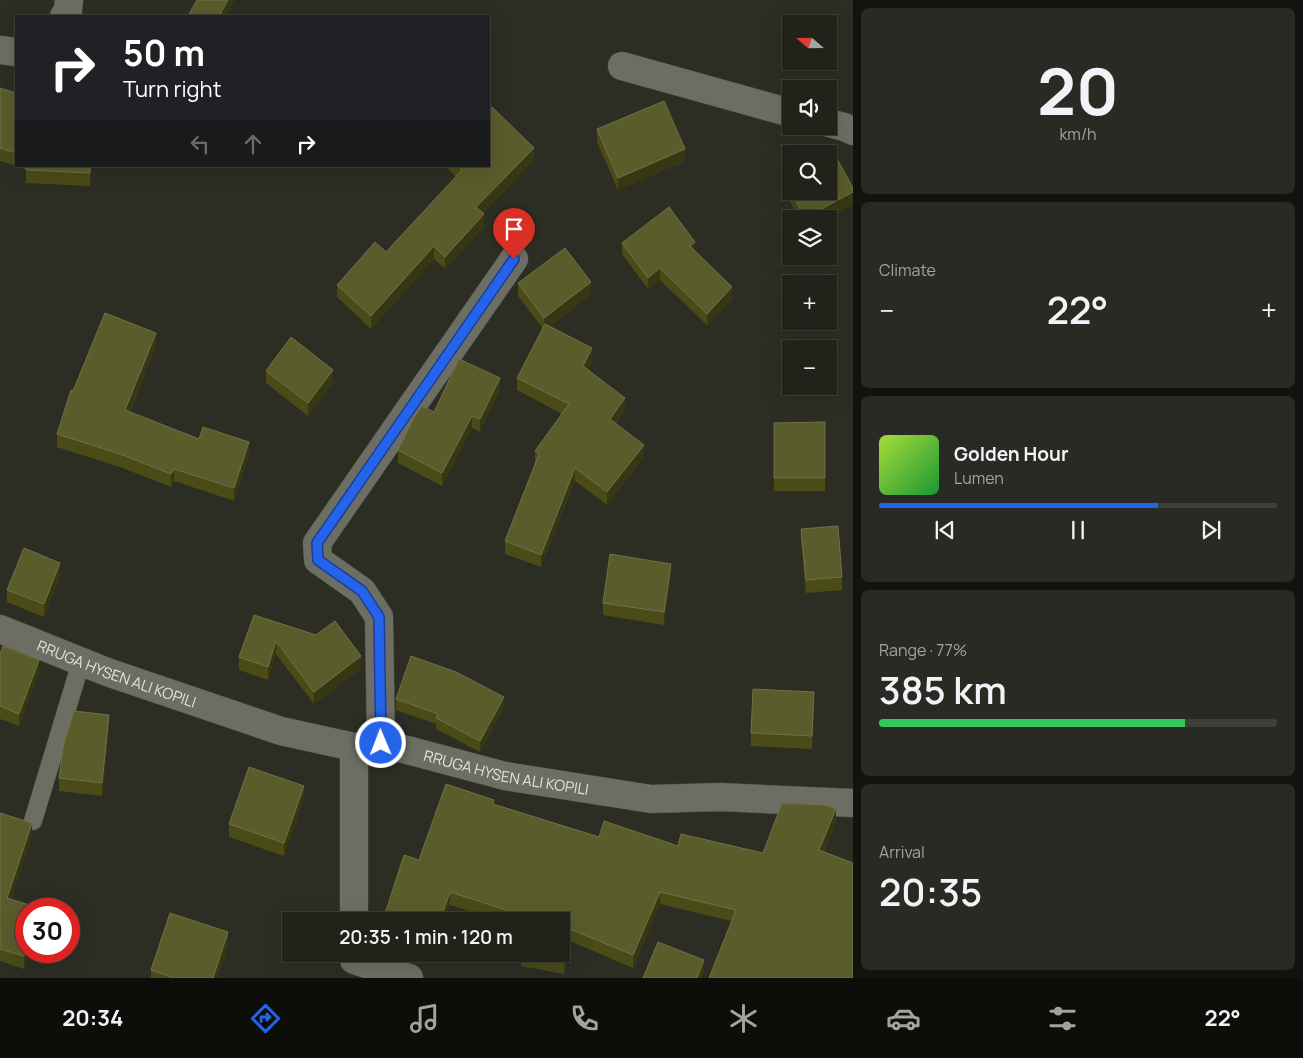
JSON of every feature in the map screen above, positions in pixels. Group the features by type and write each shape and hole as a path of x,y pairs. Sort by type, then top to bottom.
{"street":[{"path":"65,15 68,11 68,0"},
{"path":"0,50 15,52"},
{"path":"622,66 782,111"},
{"path":"837,125 853,131"},
{"path":"381,743 379,617 362,591 318,560 317,543 514,259"},
{"name":"RRUGA HYSEN ALI KOPILI","path":"0,629 107,672 281,731 354,747 381,743 505,776 651,799 720,797 853,803"},
{"path":"354,747 354,912"},
{"path":"354,964 409,978"}],"lane":[{"path":"33,820 82,662"}],"building":[{"path":"197,0 228,0 220,15 189,15"},
{"path":"0,88 15,93 15,153 0,148"},
{"path":"664,101 685,149 618,178 597,129"},
{"path":"492,107 534,148 476,207 484,214 445,257 434,246 371,316 337,285 375,242 386,252 462,170 459,167 490,167 490,109"},
{"path":"837,159 853,188 853,192 820,210 801,210 796,200 837,200"},
{"path":"26,167 90,167 90,173 26,170"},
{"path":"669,207 695,242 690,246 732,287 707,314 660,268 648,278 622,243"},
{"path":"565,248 591,282 544,318 518,283"},
{"path":"105,313 156,333 125,410 199,439 203,427 249,442 234,488 174,469 171,474 120,454 57,434 71,390 73,391"},
{"path":"545,324 592,348 583,366 625,398 610,419 644,445 607,492 575,468 541,555 505,541 539,454 535,451 569,404 517,378"},
{"path":"291,337 333,370 308,403 266,371"},
{"path":"459,359 500,378 480,419 472,416 442,473 398,450 422,406 434,412"},
{"path":"825,422 825,478 774,478 774,423"},
{"path":"838,526 842,577 806,580 801,529"},
{"path":"24,548 60,563 44,604 7,590"},
{"path":"610,554 671,564 664,612 603,603"},
{"path":"254,615 316,635 335,621 361,656 314,692 276,641 268,667 239,657"},
{"path":"3,646 39,660 19,714 0,706 0,654"},
{"path":"411,656 456,672 504,697 480,741 436,718 438,714 396,699"},
{"path":"753,689 814,692 812,736 751,733"},
{"path":"74,711 109,715 102,783 59,778 63,747"},
{"path":"249,767 304,786 284,843 229,824"},
{"path":"446,784 494,800 493,804 599,837 604,821 678,846 681,834 763,853 782,803 825,805 836,809 819,850 853,863 853,978 709,978 736,910 660,892 633,955 570,929 570,912 512,912 450,892 443,912 386,912 404,855 419,860"},
{"path":"0,813 32,823 7,898 15,900 15,953 0,949"},
{"path":"170,913 228,932 213,978 174,978 151,970"},
{"path":"658,942 704,960 697,978 643,978"}],"route":[{"path":"381,743 379,617 362,591 318,560 317,543 514,259"}]}
